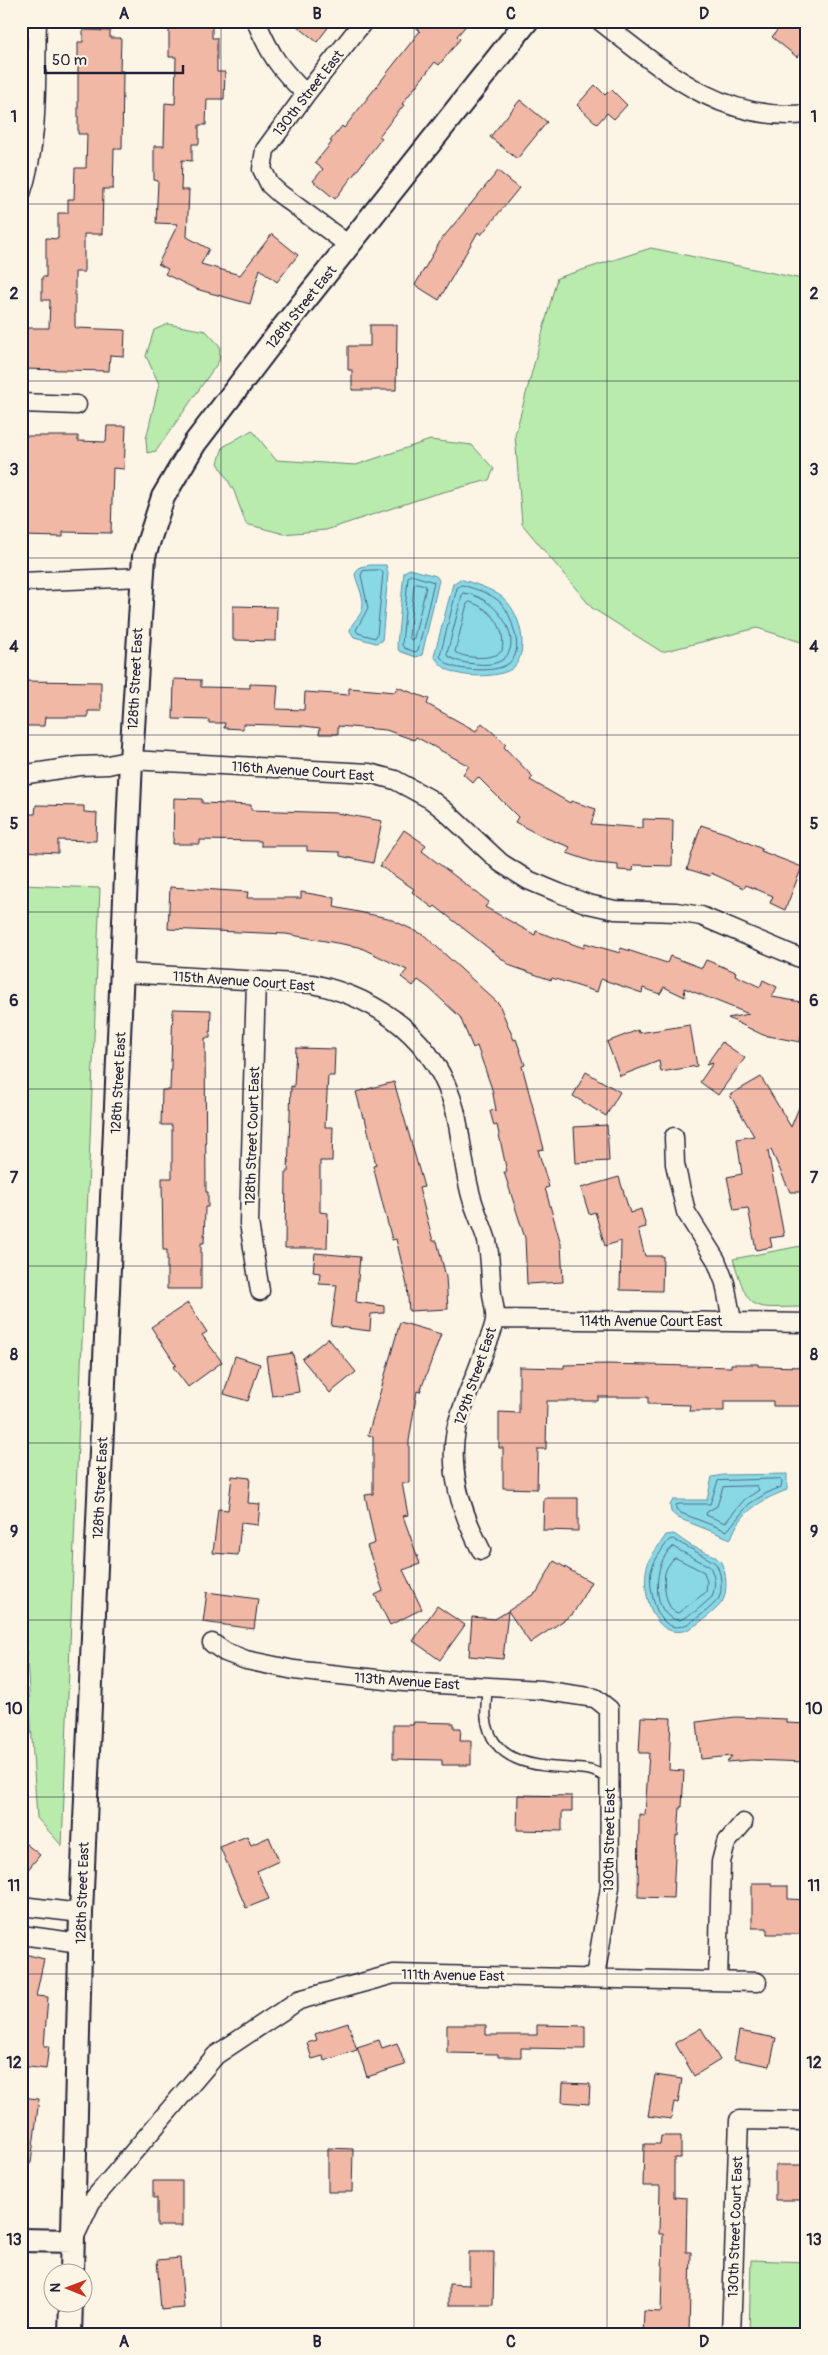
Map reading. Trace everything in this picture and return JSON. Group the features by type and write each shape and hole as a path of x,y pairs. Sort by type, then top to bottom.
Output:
{"street":[{"path":"21,194 28,174 34,139 29,51 37,21"},
{"path":"256,21 270,52 282,71 306,94"},
{"name":"130th Street East","path":"350,246 280,194 270,185 262,169 265,150 306,94 364,21"},
{"name":"128th Street East","path":"72,2262 81,1913 131,760 142,578 149,536 163,497 195,443 528,21"},
{"path":"600,21 649,60 716,101 736,109 764,114 789,116 807,114"},
{"path":"21,403 77,405"},
{"path":"21,582 142,578"},
{"name":"116th Avenue Court East","path":"21,775 80,766 108,765 131,760 369,773 394,780 413,789 444,810 501,864 528,880 559,894 588,904 615,910 676,912 700,916 807,961"},
{"name":"115th Avenue Court East","path":"123,973 313,984 356,997 380,1009 412,1035"},
{"name":"128th Street Court East","path":"256,981 250,1223 260,1291"},
{"name":"129th Street East","path":"412,1035 443,1077 455,1110 465,1173 487,1243 491,1266 495,1320 461,1414 454,1449 454,1468 459,1498 481,1550"},
{"path":"674,1137 675,1164 686,1212 716,1260 725,1283 732,1321"},
{"name":"114th Avenue Court East","path":"495,1320 807,1323"},
{"name":"113th Avenue East","path":"212,1644 225,1652 246,1660 294,1670 404,1682 559,1692 595,1698 604,1704"},
{"name":"130th Street East","path":"594,1978 610,1887 609,1709 604,1704"},
{"path":"718,1981 721,1862 726,1843 742,1823"},
{"path":"21,1906 81,1913"},
{"path":"21,1935 80,1943"},
{"name":"111th Avenue East","path":"73,2240 91,2202 216,2055 299,2000 394,1974 757,1982"},
{"name":"130th Street Court East","path":"731,2334 740,2120 807,2122"},
{"path":"21,2240 73,2240"},
{"path":"70,2334 71,2312"}],"lane":[{"path":"487,1686 486,1717 489,1731 506,1753 521,1762 535,1766 594,1770 609,1781"}],"green space":[{"path":"651,248 807,280 807,644 757,628 662,652 592,608 522,524 515,435 557,278"},
{"path":"168,324 206,331 220,346 219,361 156,451 147,453 146,439 159,384 146,356 154,330"},
{"path":"252,430 276,460 356,465 430,440 472,445 494,469 489,480 432,495 326,530 284,534 246,524 234,491 218,463 223,447"},
{"path":"21,885 100,888 62,1846 37,1818 21,1565"},
{"path":"806,1245 807,1307 763,1307 749,1299 744,1291 733,1259"},
{"path":"751,2260 807,2262 805,2334 749,2334"}],"water":[{"path":"386,565 388,573 382,641 376,643 354,637 350,631 363,606 355,574 360,567"},
{"path":"410,569 436,576 439,580 422,655 416,657 399,651 397,645 404,572"},
{"path":"460,579 482,586 497,594 514,611 521,631 522,641 519,660 509,671 483,676 465,675 446,668 434,656 453,584"},
{"path":"787,1474 787,1490 761,1502 746,1514 740,1521 731,1539 678,1518 671,1512 670,1505 673,1500 707,1500 712,1477 723,1475"},
{"path":"674,1534 690,1545 717,1558 724,1570 726,1582 724,1598 719,1606 698,1623 683,1631 673,1631 657,1621 648,1602 645,1581 647,1567 654,1553 666,1535"}],"building":[{"path":"169,21 212,21 212,38 217,38 217,72 225,72 224,99 207,99 206,125 199,125 199,144 192,144 192,161 182,160 181,190 189,190 187,237 209,249 201,264 240,275 272,234 298,255 277,282 260,269 250,304 196,289 165,274 168,269 158,264 178,224 156,223 158,181 154,180 154,146 164,146 165,103 175,104 176,57 169,57"},
{"path":"291,21 333,21 317,42"},
{"path":"409,21 470,21 457,36 460,39 439,65 435,62 402,104 404,105 379,136 382,138 335,199 313,181 323,169 315,163 332,142 330,141 342,126 344,128 420,31"},
{"path":"784,21 807,21 807,44 797,57 772,37"},
{"path":"83,30 110,31 110,38 121,38 120,71 123,71 122,149 114,149 113,189 103,189 102,234 84,234 84,272 75,272 75,326 76,328 125,330 124,356 110,355 109,371 21,369 21,328 49,328 50,300 42,300 42,277 46,277 46,238 58,239 58,213 68,213 68,199 74,199 75,168 86,168 87,134 78,134 78,42 83,42"},
{"path":"595,85 605,95 611,89 627,105 614,119 607,113 597,124 577,105"},
{"path":"520,100 547,122 517,159 490,137"},
{"path":"498,171 519,188 481,235 478,232 439,300 415,285 441,240"},
{"path":"370,325 397,325 396,390 352,390 352,370 348,370 348,346 370,346"},
{"path":"107,426 126,426 124,469 113,468 111,533 63,532 63,537 21,536 21,436 78,436 78,441 106,442"},
{"path":"233,606 277,607 276,641 233,640"},
{"path":"174,679 201,680 201,687 250,688 250,684 278,685 276,709 304,710 305,692 349,695 349,688 395,692 397,687 429,699 427,704 476,731 482,723 506,744 504,747 533,777 530,780 570,803 571,801 596,809 591,824 643,828 643,819 673,820 672,866 634,865 633,871 618,870 618,865 596,863 567,853 570,847 541,836 515,822 518,817 478,777 473,783 463,774 469,766 416,737 414,740 386,730 338,726 338,734 319,734 320,728 304,726 243,724 243,729 224,728 225,723 209,723 209,720 173,719"},
{"path":"23,681 101,682 101,711 88,711 88,717 45,717 44,726 22,726"},
{"path":"174,798 202,799 202,803 251,805 251,810 337,813 382,821 373,863 340,856 340,852 307,851 307,846 261,846 261,841 200,840 200,844 173,844"},
{"path":"36,805 84,806 84,812 97,813 96,841 58,840 58,853 21,851 22,814 35,814"},
{"path":"701,825 731,835 762,849 761,851 802,867 785,910 770,903 773,896 746,885 744,888 711,873 710,876 687,869"},
{"path":"404,830 426,845 422,851 489,902 485,907 535,935 536,931 584,948 585,943 620,953 621,948 667,963 670,956 702,968 706,960 736,972 735,975 760,987 763,980 777,987 772,997 807,1003 800,1042 763,1035 728,1018 749,1014 684,988 685,997 664,987 660,994 643,988 642,993 601,979 597,992 552,978 551,980 511,966 435,906 433,908 412,892 414,889 380,866"},
{"path":"170,887 248,892 247,898 301,898 301,892 335,898 334,907 388,918 424,935 499,1004 514,1040 516,1039 525,1065 522,1066 544,1149 538,1150 549,1187 545,1188 561,1244 563,1282 527,1284 525,1238 504,1172 507,1172 497,1125 494,1126 490,1111 496,1110 492,1089 477,1046 473,1048 460,1017 418,980 413,986 401,977 407,970 359,947 286,934 168,929"},
{"path":"173,1009 211,1010 210,1038 205,1038 206,1192 208,1192 208,1207 205,1207 204,1243 201,1243 201,1289 167,1289 167,1250 163,1250 162,1178 172,1178 172,1125 161,1125 162,1090 170,1090"},
{"path":"690,1025 697,1066 661,1072 659,1061 620,1076 607,1042 638,1030 639,1033"},
{"path":"722,1042 745,1058 718,1095 700,1082 713,1063 706,1065"},
{"path":"296,1048 335,1049 334,1076 328,1076 325,1127 333,1127 332,1161 320,1161 320,1212 328,1213 327,1248 285,1248 286,1172 288,1172 291,1086 294,1087"},
{"path":"586,1072 620,1092 606,1116 573,1096"},
{"path":"761,1077 791,1127 807,1088 807,1192 790,1192 771,1150 768,1151 784,1236 770,1238 772,1247 756,1250 748,1208 734,1210 727,1177 742,1174 737,1139 754,1136 730,1095"},
{"path":"394,1082 424,1187 419,1188 433,1241 437,1241 446,1277 448,1309 409,1311 407,1285 396,1239 392,1240 373,1166 376,1165 365,1118 363,1118 356,1092"},
{"path":"607,1125 609,1161 576,1163 574,1127"},
{"path":"619,1177 630,1213 641,1209 646,1227 638,1229 645,1256 663,1256 662,1291 620,1290 621,1241 605,1246 595,1212 589,1214 581,1188"},
{"path":"315,1253 360,1257 356,1302 384,1306 384,1313 371,1314 370,1331 331,1326 337,1285 319,1284 320,1273 313,1272"},
{"path":"188,1303 207,1332 202,1335 222,1362 188,1387 173,1367 176,1365 151,1327"},
{"path":"400,1322 441,1334 420,1392 417,1391 409,1441 409,1483 402,1483 408,1515 403,1516 420,1564 403,1570 422,1609 390,1625 375,1595 383,1591 367,1546 375,1543 365,1495 373,1494 373,1436 368,1435"},
{"path":"328,1338 356,1372 330,1393 302,1359"},
{"path":"293,1353 299,1392 272,1396 266,1357"},
{"path":"235,1356 260,1364 248,1401 224,1394"},
{"path":"607,1364 731,1367 731,1364 758,1364 758,1366 807,1367 807,1406 773,1406 773,1401 724,1401 724,1411 689,1411 690,1405 648,1404 648,1397 598,1397 598,1401 547,1401 546,1449 538,1449 537,1489 503,1488 503,1448 499,1448 499,1412 519,1413 519,1367 564,1368 564,1365"},
{"path":"232,1476 250,1478 248,1503 260,1504 258,1525 241,1523 238,1555 213,1553 218,1509 228,1510"},
{"path":"544,1498 578,1498 578,1531 543,1530"},
{"path":"554,1561 591,1582 573,1614 530,1643 508,1611 537,1592"},
{"path":"207,1592 258,1599 254,1629 203,1622"},
{"path":"437,1606 465,1625 440,1660 413,1641"},
{"path":"508,1611 503,1659 469,1656 472,1617 495,1619"},
{"path":"641,1717 671,1718 669,1770 684,1771 682,1807 680,1807 678,1836 676,1835 673,1898 638,1897 639,1814 645,1815 649,1753 639,1753"},
{"path":"735,1717 786,1719 786,1723 807,1724 807,1762 751,1760 727,1762 732,1756 701,1759 697,1722"},
{"path":"414,1722 454,1723 454,1728 461,1728 460,1741 471,1741 471,1765 442,1765 442,1760 393,1759 393,1725 413,1725"},
{"path":"518,1795 572,1796 572,1811 562,1811 562,1831 517,1830"},
{"path":"247,1836 251,1845 269,1837 279,1861 257,1871 269,1899 246,1908 220,1847"},
{"path":"21,1840 40,1855 21,1878"},
{"path":"752,1883 771,1883 771,1886 788,1886 788,1899 807,1900 807,1934 767,1934 767,1928 752,1928"},
{"path":"21,1953 44,1959 36,1996 48,1997 44,2046 49,2046 46,2069 21,2066"},
{"path":"348,2023 357,2050 324,2061 323,2056 312,2059 307,2043 317,2040 315,2034"},
{"path":"447,2025 486,2025 486,2035 537,2035 537,2025 585,2026 585,2049 521,2048 521,2057 498,2057 498,2054 447,2053"},
{"path":"701,2028 720,2060 694,2076 675,2043"},
{"path":"739,2031 776,2038 770,2066 734,2059"},
{"path":"379,2040 382,2048 397,2043 405,2065 367,2077 357,2047"},
{"path":"655,2075 682,2079 678,2103 674,2102 671,2119 648,2116"},
{"path":"563,2083 590,2084 589,2104 562,2102"},
{"path":"21,2097 39,2099 31,2163 21,2163"},
{"path":"661,2136 681,2136 681,2158 674,2158 674,2197 687,2198 686,2252 691,2252 689,2334 643,2334 644,2311 661,2312 663,2234 659,2234 660,2186 643,2186 644,2144 660,2144"},
{"path":"328,2148 353,2149 352,2192 328,2192"},
{"path":"775,2165 806,2165 806,2200 775,2200"},
{"path":"153,2181 182,2181 182,2226 157,2226 157,2198 153,2198"},
{"path":"469,2252 494,2252 493,2305 449,2305 449,2284 469,2285"},
{"path":"180,2258 184,2308 161,2310 157,2260"}]}
